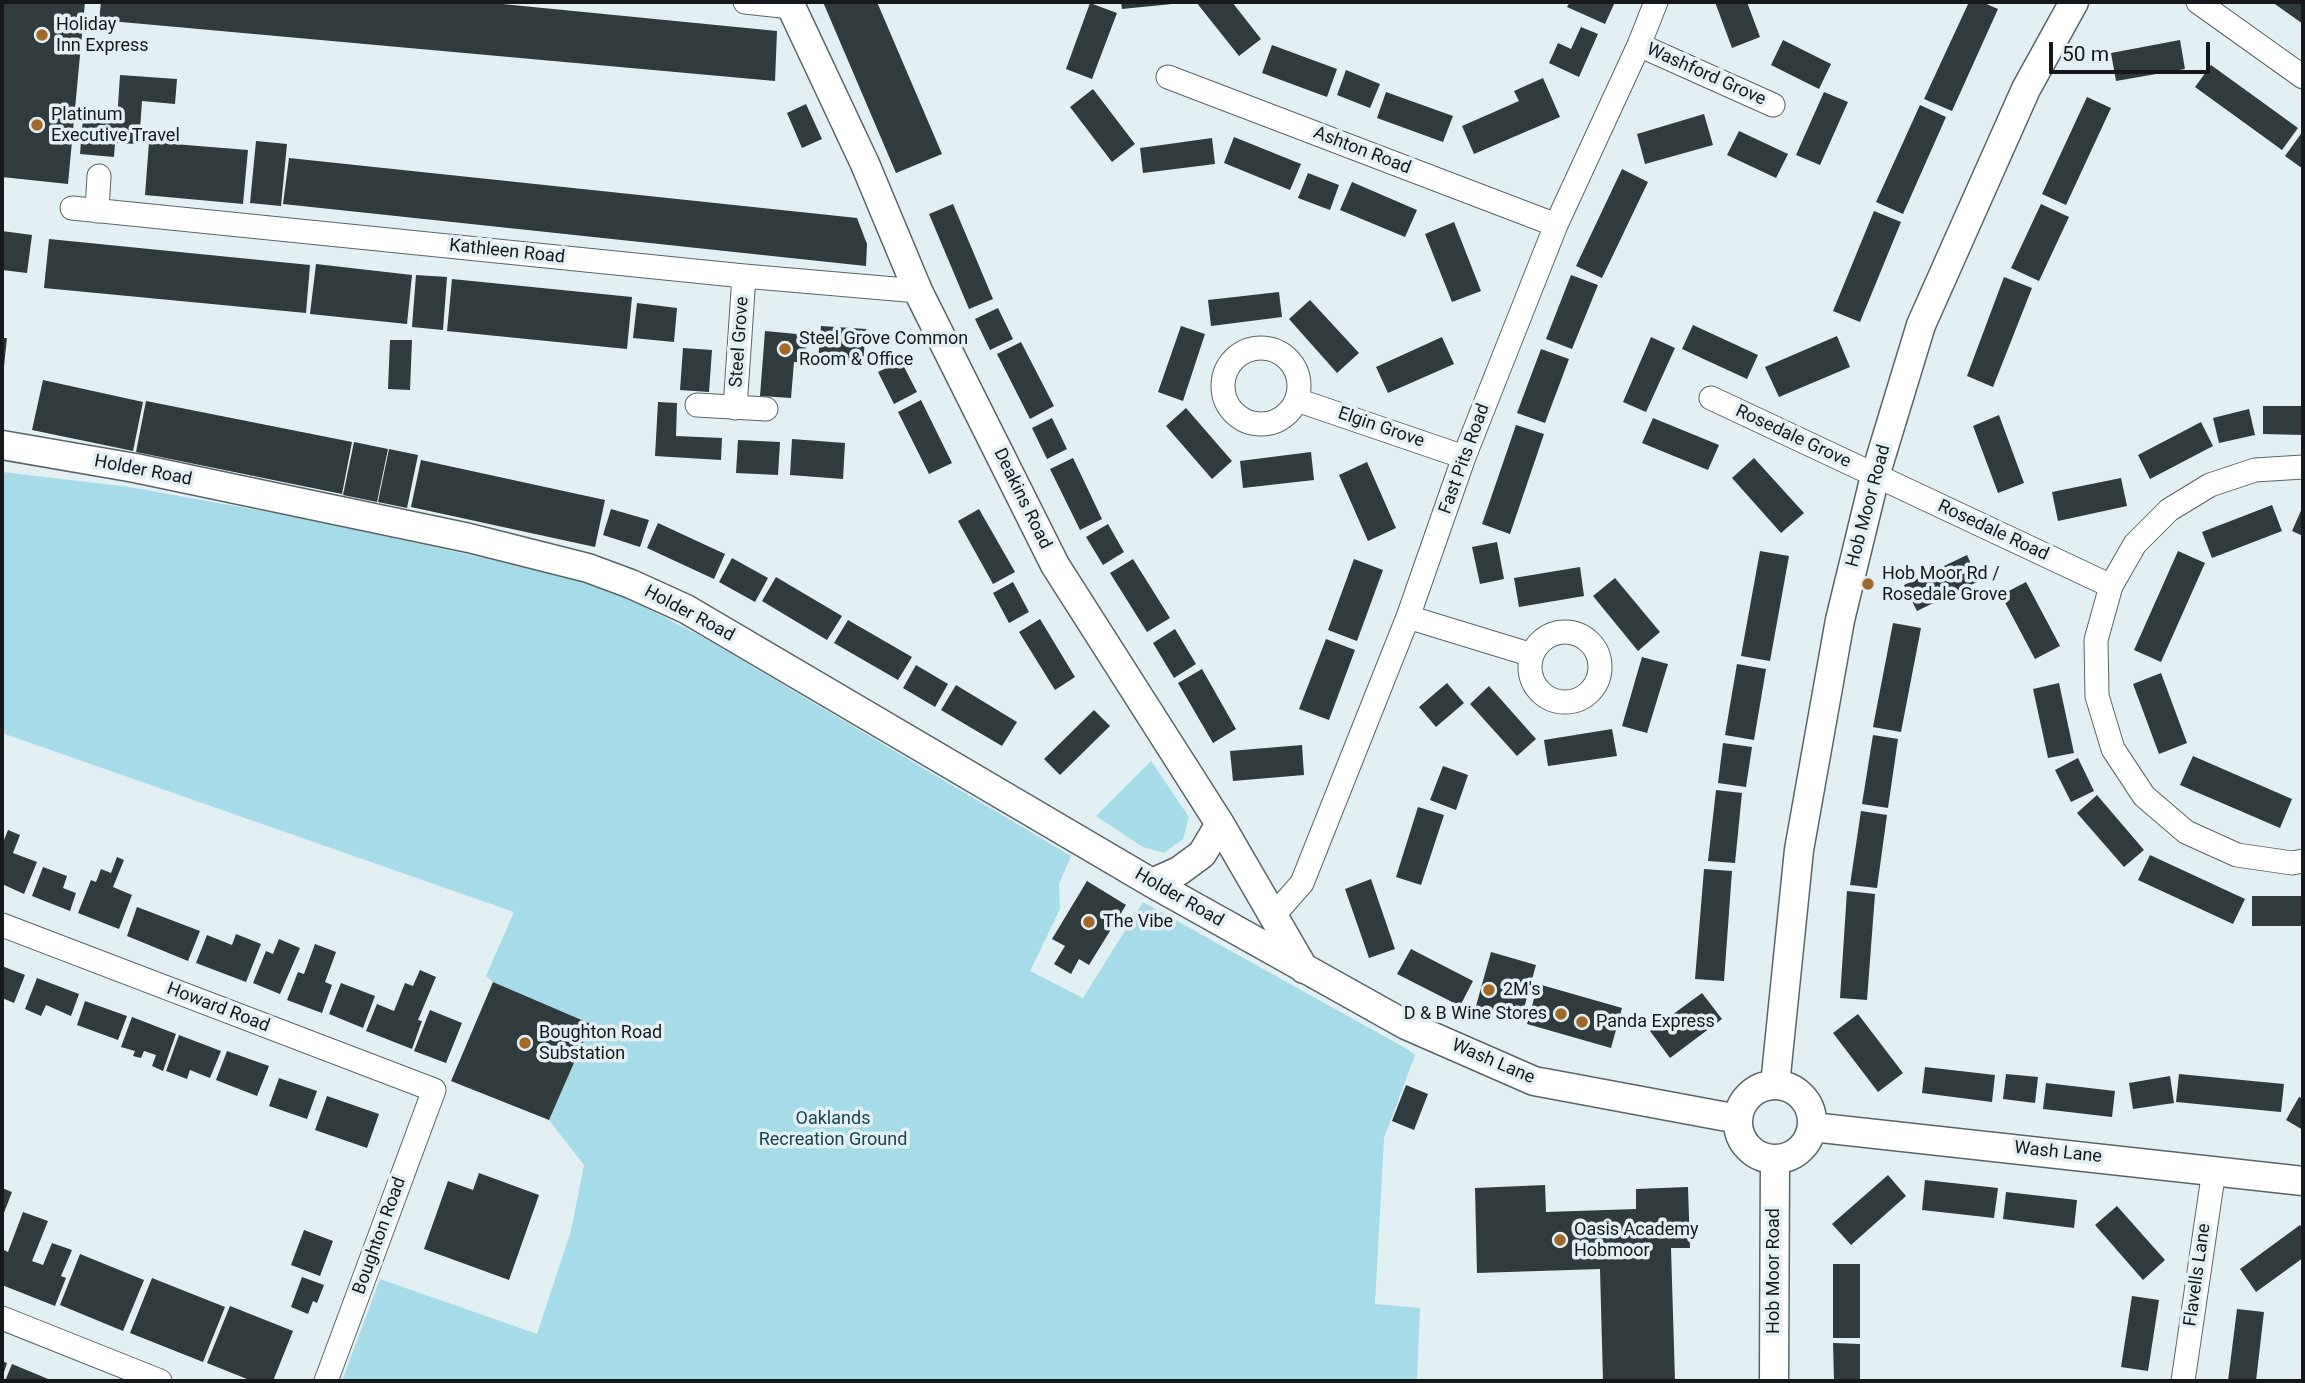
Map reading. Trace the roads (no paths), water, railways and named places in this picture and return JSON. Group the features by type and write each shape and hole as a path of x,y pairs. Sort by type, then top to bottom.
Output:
{"street":[{"path":"745,2 790,4"},
{"name":"Fast Pits Road","path":"1274,915 1302,883 1408,617 1464,457 1556,225 1656,2"},
{"name":"Hob Moor Road","path":"1775,1085 1799,850 1840,620 1875,476 1921,325 2026,89 2074,2"},
{"path":"2198,2 2303,77"},
{"name":"Deakins Road","path":"790,4 865,163 918,291 1055,565 1220,824 1304,969"},
{"name":"Washford Grove","path":"1639,45 1773,105"},
{"name":"Ashton Road","path":"1168,77 1556,225"},
{"path":"97,211 99,176"},
{"name":"Kathleen Road","path":"72,208 918,291"},
{"name":"Steel Grove","path":"735,408 744,276"},
{"name":"Rosedale Grove","path":"1712,398 1875,476"},
{"name":"Elgin Grove","path":"1297,400 1464,457"},
{"name":"Steel Grove","path":"697,405 766,409"},
{"name":"Holder Road","path":"2,445 135,468 469,538 588,568 686,609 1152,883 1304,969"},
{"path":"2303,467 2255,470 2210,485 2169,510 2135,544 2110,586 2096,640 2097,696 2113,749 2144,796 2186,832 2237,855 2292,863 2303,861"},
{"name":"Rosedale Road","path":"1875,476 2110,586"},
{"path":"1408,617 1532,655"},
{"path":"1152,883 1179,871 1202,854 1220,824"},
{"name":"Howard Road","path":"2,926 434,1090"},
{"name":"Wash Lane","path":"1304,969 1406,1025 1534,1081 1738,1119"},
{"path":"1775,1085 1792,1089 1802,1097 1810,1111 1812,1127 1810,1136 1797,1153 1775,1160 1758,1156 1748,1149 1738,1129 1738,1119 1740,1109 1752,1093 1775,1085"},
{"name":"Boughton Road","path":"326,1381 434,1090"},
{"name":"Wash Lane","path":"1812,1127 2303,1181"},
{"name":"Hob Moor Road","path":"1774,1381 1775,1160"},
{"name":"Flavells Lane","path":"2183,1381 2214,1170"},
{"path":"2,1318 160,1381"}],"place":[{"name":"Holiday Inn Express","path":"42,35"},
{"name":"Platinum Executive Travel","path":"37,125"},
{"name":"Steel Grove Common Room & Office","path":"785,349"},
{"name":"Hob Moor Rd / Rosedale Grove","path":"1868,584"},
{"name":"The Vibe","path":"1089,922"},
{"name":"2M's","path":"1489,990"},
{"name":"D & B Wine Stores","path":"1561,1014"},
{"name":"Panda Express","path":"1582,1022"},
{"name":"Boughton Road Substation","path":"525,1043"},
{"name":"Oasis Academy Hobmoor","path":"1560,1240"}],"park label":[{"name":"Oaklands Recreation Ground","path":"833,1129"}]}
